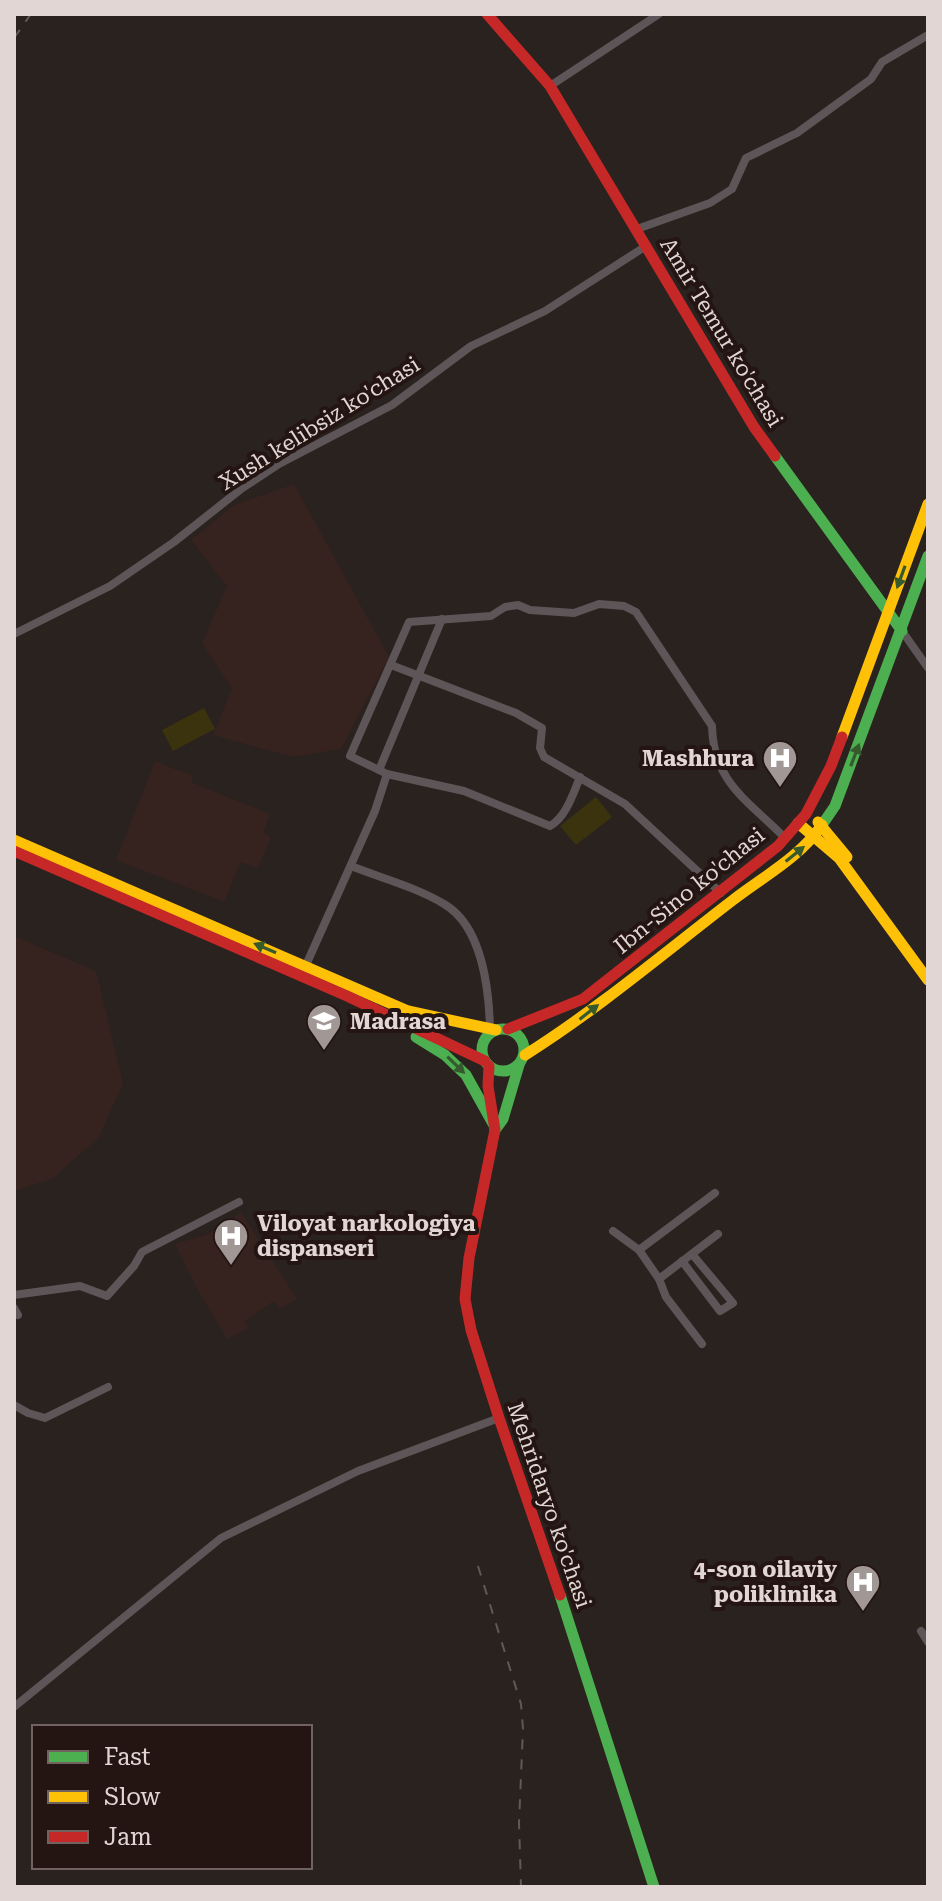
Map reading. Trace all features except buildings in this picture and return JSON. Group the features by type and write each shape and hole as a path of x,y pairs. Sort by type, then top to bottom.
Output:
{"main road":[{"name":"Amir Temur ko'chasi","path":"487,14 550,86 754,427 902,631"},
{"name":"Ibn-Sino ko'chasi","path":"498,1029 583,999 721,893 785,838 802,818 831,766 928,504"},
{"name":"Ibn-Sino ko'chasi","path":"522,1060 801,851 819,830 835,806 928,556"},
{"path":"802,818 819,830 928,967"},
{"path":"819,830 928,980"},
{"path":"14,840 408,1011 498,1029 522,1038 522,1060 503,1119 495,1129"},
{"path":"14,851 347,996 504,1072 522,1060"},
{"path":"398,1021 410,1033 445,1055 466,1075 495,1129"},
{"path":"495,1129 487,1064 482,1052 488,1035 498,1029"},
{"name":"Мehridaryo ko'chasi","path":"495,1129 474,1226 465,1299 471,1330 654,1887"}],"street":[{"path":"550,86 659,14"},
{"path":"637,229 710,203 732,189 746,158 797,133 871,79 882,62 928,35"},
{"name":"Xush kelibsiz ko'chasi","path":"14,634 110,586 279,464 392,405 471,346 545,311 646,246"},
{"path":"580,777 569,803 554,825 550,826 464,791 383,772 350,756 409,622 491,616 505,607 518,605 530,610 574,613 599,604 624,606 636,612 712,726 712,745 721,772 736,792 785,838"},
{"path":"306,965 375,811 383,772 442,619"},
{"name":"Amir Temur ko'chasi","path":"902,631 928,668"},
{"path":"391,665 516,713 542,728 540,748 544,757 625,804 721,893"},
{"path":"351,866 443,903 463,921 486,973 498,1029"},
{"path":"639,1250 715,1193"},
{"path":"14,1295 80,1286 107,1296 134,1266 142,1252 239,1202"},
{"path":"613,1231 639,1250 659,1279 666,1297 702,1344"},
{"path":"659,1279 718,1234"},
{"path":"682,1261 720,1311 733,1303 692,1254"},
{"path":"14,1405 45,1418 108,1387"},
{"path":"14,1707 221,1538 358,1471 499,1418"},
{"path":"921,1631 928,1642"}],"shaded area":[{"path":"294,484 389,657 341,749 292,757 213,735 232,688 202,643 227,586 191,540 234,505"},
{"path":"204,708 215,729 173,751 162,730"},
{"path":"155,761 193,776 191,782 270,814 263,833 271,837 258,868 241,862 224,902 116,860"},
{"path":"596,797 612,817 576,845 560,826"},
{"path":"14,936 96,971 123,1083 99,1137 52,1179 14,1191"},
{"name":"Viloyat narkologiya dispanseri","path":"241,1212 297,1299 280,1309 274,1301 245,1321 249,1328 227,1339 175,1244 208,1234"}],"railway":[{"path":"14,38 31,14"},
{"path":"478,1566 521,1704 521,1887"}],"traffic: fast":[{"path":"775,456 902,631"},
{"path":"822,825 835,806 928,556"},
{"path":"503,1029 518,1035 524,1050 518,1065 503,1071 488,1065 482,1050 488,1035 503,1029"},
{"path":"416,1037 445,1055 466,1075 495,1127"},
{"path":"495,1130 503,1119 519,1065"},
{"path":"560,1595 654,1887"}],"traffic: slow":[{"path":"842,737 928,504"},
{"path":"818,822 847,857"},
{"path":"798,823 839,858 928,980"},
{"path":"525,1055 605,1000 780,866 803,847 822,825"},
{"path":"14,840 408,1011 496,1030"}],"traffic: jam":[{"path":"487,14 550,86 754,427 775,456"},
{"path":"508,1029 583,999 778,846 806,814 842,737"},
{"path":"14,851 347,996 485,1061"},
{"path":"489,1066 488,1086 495,1130 469,1258 465,1299 471,1330 499,1418 560,1595"}],"place":[{"name":"Mashhura","path":"780,789"},
{"name":"Madrasa","path":"324,1052"},
{"name":"Viloyat narkologiya dispanseri","path":"231,1267"},
{"name":"4-son oilaviy poliklinika","path":"863,1613"}]}
